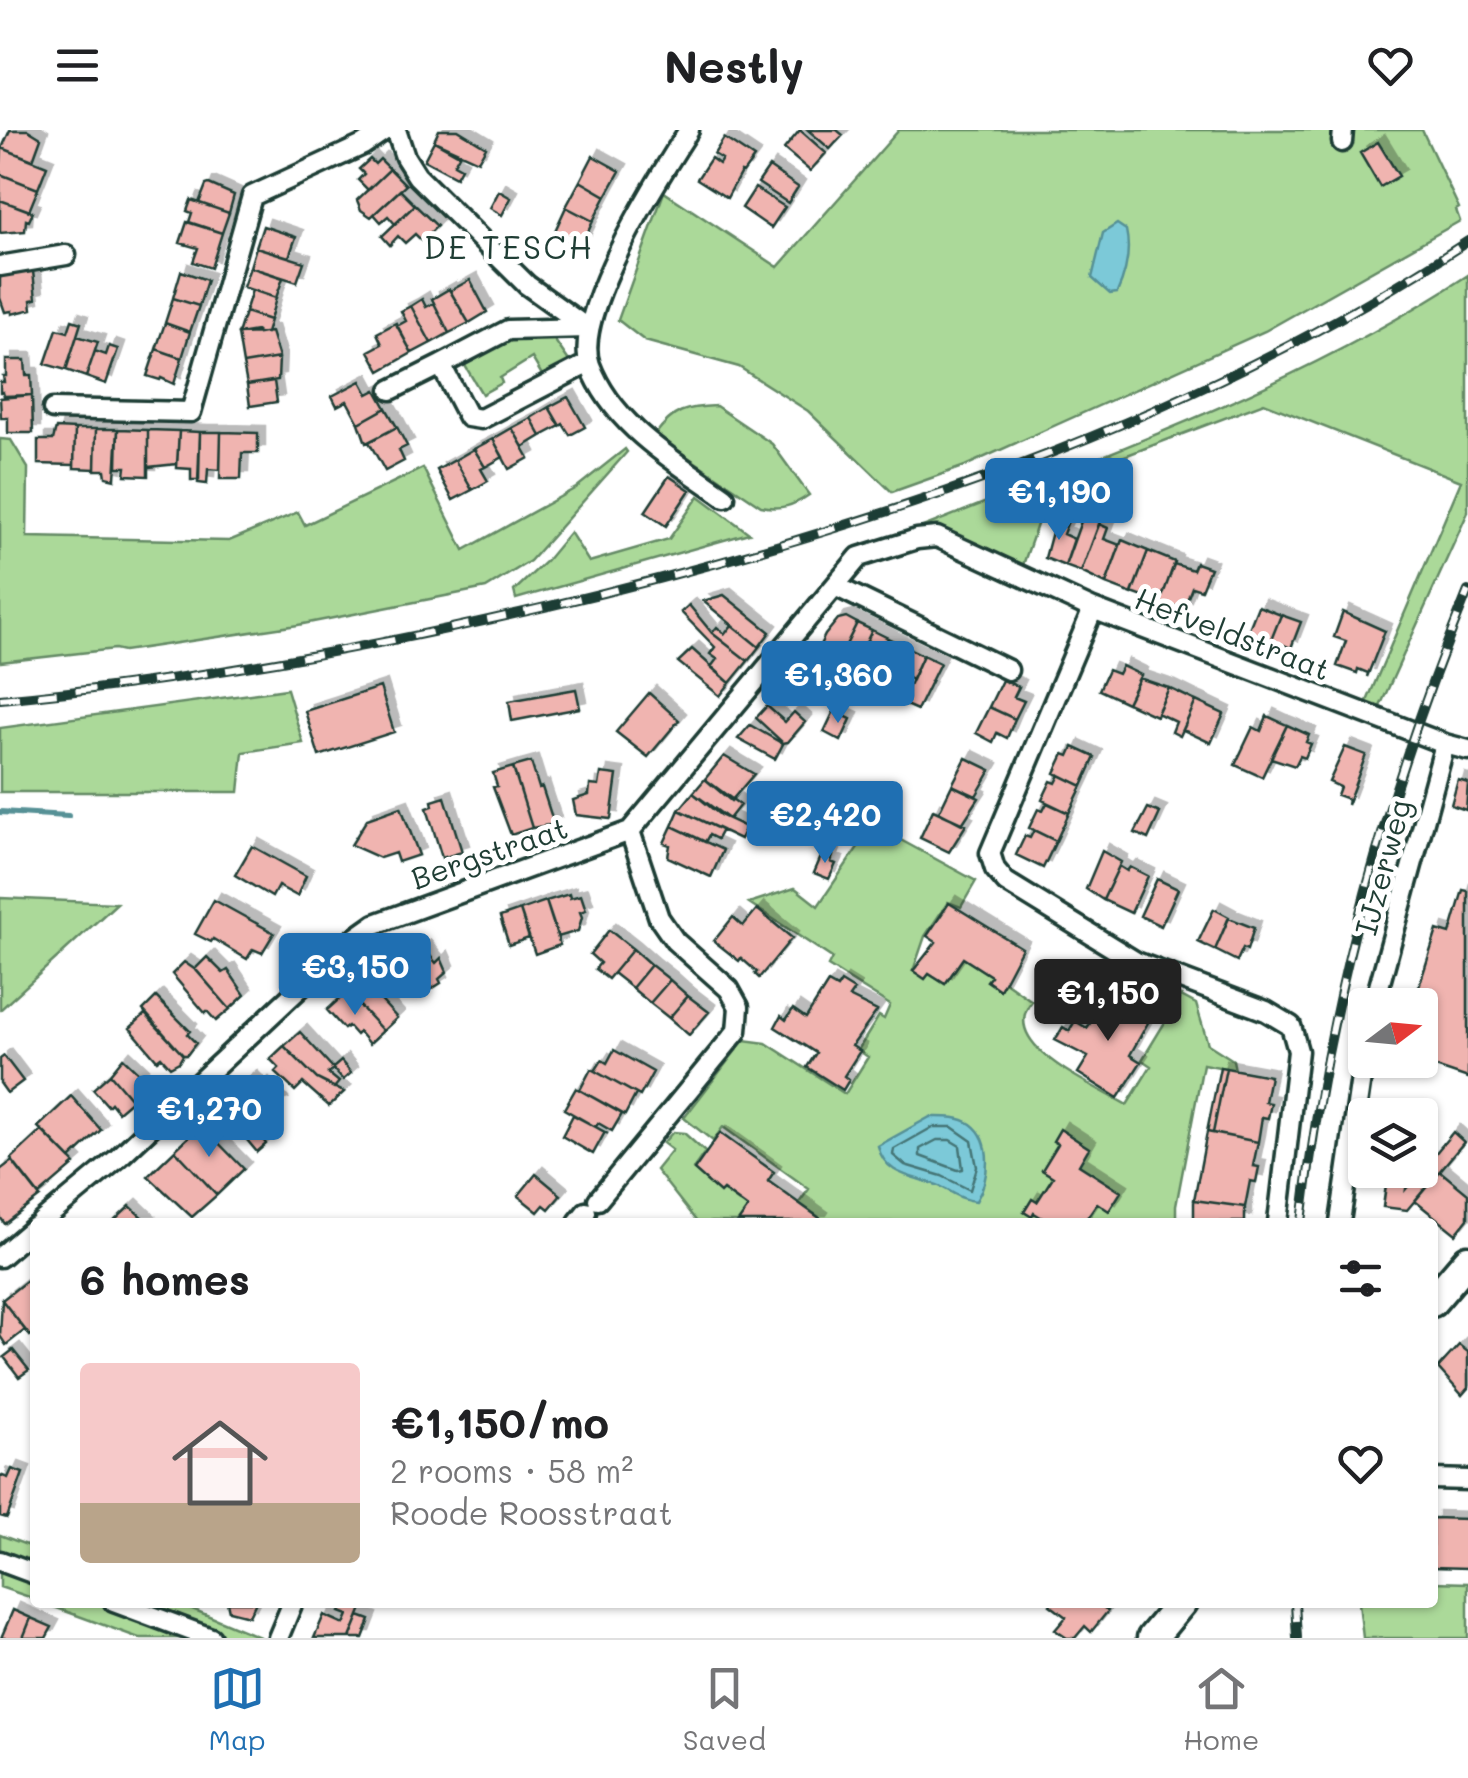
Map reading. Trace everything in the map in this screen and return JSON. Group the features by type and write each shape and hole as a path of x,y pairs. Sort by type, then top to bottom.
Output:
{"main road":[{"path":"1438,1295 1468,1260"},
{"path":"1152,1638 1177,1608"}],"street":[{"path":"53,409 191,412 252,196 363,145 385,130"},
{"path":"396,130 417,176 527,285 588,328"},
{"path":"689,130 628,233 588,328 589,363 610,401 638,433 725,498"},
{"path":"0,266 66,255"},
{"path":"391,390 508,330 588,328"},
{"path":"441,365 468,417 482,419 589,363"},
{"name":"Hefveldstraat","path":"835,586 860,557 917,538 937,537 1093,609 1468,750"},
{"path":"587,1212 737,1031 739,1007 729,989 674,941 659,918 630,831 835,586 1008,670"},
{"path":"1093,609 990,853 995,869 1006,882 1136,962 1266,1011 1290,1026 1298,1050 1278,1218"},
{"name":"IJzerweg","path":"1379,988 1445,744"},
{"name":"Bergstraat","path":"46,1218 117,1159 348,943 375,924 630,831"},
{"path":"1341,1218 1361,1078"},
{"name":"Bergstraat","path":"0,1256 30,1232"},
{"path":"1438,1478 1468,1480"},
{"path":"0,1561 30,1572"},
{"path":"130,1608 211,1638"},
{"path":"278,1638 290,1608"},
{"path":"148,1638 156,1618"}],"green space":[{"path":"899,130 1422,130 1459,208 1456,210 1460,221 1265,331 965,466 892,492 808,411 739,367 645,341 618,320 664,192 778,267"},
{"path":"1468,275 1468,512 1378,711 1365,706 1461,481 1264,403 1093,468 1047,496 1023,565 923,527 1271,384 1404,315"},
{"path":"551,335 571,364 545,380 532,358 482,394 464,364 513,338"},
{"path":"716,406 772,444 809,495 786,506 761,506 655,435 681,412"},
{"path":"0,439 11,440 28,468 27,537 229,541 298,512 305,525 423,468 464,550 576,488 625,449 627,452 530,561 486,588 298,625 124,651 0,662"},
{"path":"699,496 749,533 516,599 514,591 570,532 589,562 669,539"},
{"path":"287,689 303,743 243,752 239,792 0,792 0,728"},
{"path":"873,825 976,881 961,907 948,902 925,936 913,971 929,974 945,984 963,958 991,976 988,981 1000,989 1005,982 1032,1001 1024,1017 1027,1033 1038,1048 1074,1076 1127,1105 1151,1066 1142,1060 1181,996 1196,1004 1208,1044 1233,1060 1235,1070 1203,1064 1176,1218 820,1218 799,1203 809,1189 723,1127 713,1141 684,1118 744,1040 766,1043 845,1094 868,1057 858,1050 879,1016 884,1019 890,1005 828,966 832,958 749,903 795,888 818,906"},
{"path":"0,898 117,903 0,1010"},
{"path":"673,1132 684,1133 705,1152 693,1169 749,1209 742,1218 694,1218 656,1170 672,1150 663,1143"},
{"path":"0,1535 30,1546 30,1597 0,1587"},
{"path":"1438,1582 1468,1583 1468,1638 1363,1638 1360,1608 1438,1608"},
{"path":"57,1608 190,1608 262,1638 139,1638"}],"water":[{"path":"1117,224 1126,230 1128,254 1117,293 1110,294 1092,278 1103,233"},
{"path":"930,1117 966,1121 983,1140 986,1172 976,1201 901,1173 882,1156 878,1146"}],"building":[{"path":"10,130 28,130 41,138 33,160 2,148"},
{"path":"439,130 458,130 486,147 478,161 434,141"},
{"path":"800,130 826,153 810,171 784,149"},
{"path":"808,130 837,130 843,135 830,149"},
{"path":"724,138 754,158 727,198 697,179 711,158 719,164 722,159 714,154"},
{"path":"434,141 459,155 454,164 461,168 456,177 424,160"},
{"path":"1378,142 1399,176 1380,187 1360,153"},
{"path":"2,148 47,166 38,189 0,174"},
{"path":"593,156 620,171 606,196 580,181"},
{"path":"370,159 375,164 380,159 390,169 368,190 358,180 364,174 359,169"},
{"path":"769,167 798,187 788,203 758,183"},
{"path":"390,169 406,185 371,217 361,210 357,200"},
{"path":"0,174 38,189 29,211 0,200"},
{"path":"580,181 606,196 593,221 566,207"},
{"path":"209,184 234,195 229,213 199,203"},
{"path":"755,188 785,207 771,228 742,208"},
{"path":"400,190 415,205 395,224 388,216 381,222 374,214"},
{"path":"499,191 511,198 502,215 490,208"},
{"path":"0,200 33,212 26,220 25,231 0,233"},
{"path":"191,200 229,213 222,233 189,222"},
{"path":"415,205 437,226 422,241 415,234 405,243 398,236 390,245 382,236"},
{"path":"566,207 593,221 581,247 554,233"},
{"path":"187,222 222,233 211,268 193,262 198,248 180,243"},
{"path":"263,226 296,237 289,257 256,247"},
{"path":"256,247 304,262 297,282 250,267"},
{"path":"250,267 283,278 276,298 243,287"},
{"path":"33,271 36,299 31,300 32,309 5,312 0,298 0,275"},
{"path":"181,271 207,280 199,306 173,298"},
{"path":"470,280 487,312 469,323 450,291"},
{"path":"449,289 469,323 449,333 432,299"},
{"path":"252,290 276,298 270,320 245,312"},
{"path":"173,298 199,306 190,332 165,323"},
{"path":"422,299 426,307 434,303 449,333 431,343 411,306"},
{"path":"411,306 431,343 412,353 397,326 406,321 401,311"},
{"path":"245,312 270,320 266,333 238,334"},
{"path":"72,320 81,323 66,370 45,364 57,329 68,332"},
{"path":"165,323 190,332 182,358 156,349"},
{"path":"396,323 412,353 380,371 369,351 382,344 377,333"},
{"path":"271,332 279,358 243,364 238,334"},
{"path":"77,336 98,342 86,377 66,370"},
{"path":"109,346 118,349 106,384 86,377 95,351 106,355"},
{"path":"156,349 182,358 174,384 147,376"},
{"path":"279,358 278,380 247,385 243,364"},
{"path":"6,360 25,360 32,395 4,396 0,392"},
{"path":"274,381 277,402 250,406 247,385"},
{"path":"361,381 368,394 376,390 386,408 359,423 347,401 337,406 332,396"},
{"path":"32,395 33,433 8,433 8,418 1,418 0,398"},
{"path":"568,397 585,427 570,435 549,407"},
{"path":"549,407 560,426 541,436 531,418"},
{"path":"386,408 397,427 366,443 359,423"},
{"path":"531,418 541,436 523,447 512,428"},
{"path":"397,427 407,446 399,450 404,461 385,471 369,442"},
{"path":"56,428 75,429 74,465 38,464 38,440 53,440"},
{"path":"512,428 529,458 509,469 493,439"},
{"path":"75,429 96,429 95,469 74,468"},
{"path":"96,429 118,429 115,479 106,477 105,470 95,470"},
{"path":"118,429 148,430 148,476 125,475 126,467 117,467"},
{"path":"148,430 179,431 177,464 148,467"},
{"path":"179,431 200,432 199,480 191,480 191,469 177,468"},
{"path":"200,432 221,432 220,470 208,469 207,484 198,483"},
{"path":"221,432 258,433 258,453 242,453 241,479 220,479"},
{"path":"493,439 503,457 485,467 474,449"},
{"path":"474,449 488,481 472,490 455,460"},
{"path":"455,460 472,490 453,500 437,470"},
{"path":"669,476 690,490 666,526 645,512"},
{"path":"1085,510 1102,517 1081,572 1065,566"},
{"path":"1056,517 1068,521 1063,534 1074,539 1065,566 1045,558"},
{"path":"1099,524 1108,528 1104,539 1120,545 1106,584 1081,572"},
{"path":"1122,540 1148,551 1132,594 1106,584"},
{"path":"1148,551 1175,562 1160,603 1132,593"},
{"path":"1196,563 1210,568 1201,590 1192,587 1184,608 1160,603 1174,564 1193,570"},
{"path":"724,595 770,632 759,647 703,601"},
{"path":"689,605 712,633 748,661 730,683 711,667 717,659 710,654 715,647 681,612"},
{"path":"1258,606 1281,615 1271,640 1248,631"},
{"path":"1343,612 1385,631 1367,677 1368,673 1358,669 1357,673 1337,666 1346,641 1334,637"},
{"path":"1281,615 1301,622 1291,648 1271,640"},
{"path":"846,617 857,623 832,673 811,663 825,635 838,619"},
{"path":"857,623 872,630 848,681 832,673"},
{"path":"732,625 759,647 748,661 712,633 717,627 725,634"},
{"path":"872,630 888,638 869,680 852,672"},
{"path":"888,638 904,646 884,687 880,685 877,692 866,686"},
{"path":"904,646 923,655 912,680 902,675 890,700 881,695"},
{"path":"692,649 730,683 720,696 678,662"},
{"path":"923,655 940,663 917,710 901,703"},
{"path":"1122,666 1141,675 1127,703 1099,690 1108,670 1118,674"},
{"path":"1139,678 1169,688 1156,716 1127,703"},
{"path":"1002,680 1019,687 1014,697 1024,701 1015,719 989,707"},
{"path":"380,687 394,732 319,756 305,711"},
{"path":"1169,688 1196,701 1180,736 1172,732 1176,722 1157,713"},
{"path":"576,689 580,708 512,721 509,701"},
{"path":"649,693 679,720 648,757 616,732"},
{"path":"1196,701 1224,714 1211,743 1183,730"},
{"path":"767,706 785,722 794,712 805,722 788,742 783,743 756,718"},
{"path":"989,707 1015,719 1007,738 997,733 993,742 976,733"},
{"path":"834,711 851,719 841,741 824,732"},
{"path":"1267,716 1287,725 1262,777 1235,765 1253,727 1261,731"},
{"path":"750,725 783,744 775,759 738,739"},
{"path":"1287,725 1309,735 1306,742 1311,744 1305,758 1300,756 1295,766 1271,758"},
{"path":"1073,747 1095,757 1082,786 1055,773 1064,754 1069,756"},
{"path":"1345,747 1366,755 1347,805 1348,799 1337,795 1340,787 1329,782"},
{"path":"724,756 754,774 731,801 705,779"},
{"path":"966,758 991,770 976,796 952,785"},
{"path":"531,762 554,824 532,828 513,767"},
{"path":"513,767 532,828 511,835 493,787 497,786 493,773"},
{"path":"601,773 617,775 611,819 576,815 573,800 589,795 590,785 599,786"},
{"path":"1060,775 1082,786 1069,813 1042,800 1051,781 1056,783"},
{"path":"705,779 740,805 729,819 693,793"},
{"path":"1458,780 1468,783 1466,810 1451,805"},
{"path":"952,785 979,798 962,824 939,812"},
{"path":"855,790 872,800 863,816 846,806"},
{"path":"693,793 720,815 746,827 740,839 679,810"},
{"path":"445,797 462,852 442,858 427,808 433,806 432,801"},
{"path":"1047,803 1069,813 1056,841 1029,828 1038,809 1043,811"},
{"path":"401,807 419,855 398,862 395,853 380,858 351,845 367,819"},
{"path":"1148,808 1160,813 1148,839 1135,833"},
{"path":"679,810 722,830 717,839 709,835 705,842 672,826"},
{"path":"933,810 966,825 949,852 920,838"},
{"path":"672,826 723,850 711,877 668,857 670,845 664,843"},
{"path":"1034,830 1056,841 1043,868 1016,855 1025,836 1030,838"},
{"path":"252,846 306,876 297,896 278,886 272,897 235,875"},
{"path":"1102,851 1121,862 1103,900 1086,889"},
{"path":"823,852 833,856 831,862 836,864 829,879 814,873"},
{"path":"1119,866 1148,876 1131,913 1103,900"},
{"path":"1157,879 1178,889 1161,926 1140,916"},
{"path":"1463,890 1468,891 1468,1078 1438,1068 1438,988 1418,988 1437,930 1450,934"},
{"path":"569,894 570,898 581,895 586,910 580,912 578,931 558,937 546,901"},
{"path":"214,900 274,933 262,953 253,949 247,959 213,939 211,942 195,934"},
{"path":"546,901 560,945 535,954 520,910"},
{"path":"949,903 1022,948 1000,990 987,981 991,976 963,958 945,984 929,974 925,979 913,971 936,942 927,936"},
{"path":"757,909 792,938 759,978 741,958 739,961 714,941 733,917 743,926"},
{"path":"1214,909 1229,917 1215,950 1198,942"},
{"path":"520,910 529,938 509,945 500,917"},
{"path":"1229,918 1254,928 1247,950 1243,948 1237,961 1215,950"},
{"path":"609,930 633,949 608,979 595,969 600,963 590,954"},
{"path":"423,947 436,963 441,958 447,972 439,979 441,983 419,997 396,972 407,955"},
{"path":"633,949 651,965 632,988 613,973"},
{"path":"207,957 223,973 228,970 245,995 230,1009 195,969"},
{"path":"184,962 230,1009 216,1021 172,974"},
{"path":"651,965 670,980 650,1003 632,988"},
{"path":"361,979 397,1018 383,1031 347,992"},
{"path":"670,980 688,996 669,1018 650,1003"},
{"path":"841,982 854,990 849,997 877,1011 852,1046 860,1051 844,1076 849,1080 843,1090 807,1067 816,1053 775,1027 781,1016 786,1020 793,1009 806,1018 828,983 837,988"},
{"path":"347,992 383,1031 369,1044 359,1032 356,1035 348,1026 344,1029 327,1010"},
{"path":"1109,994 1119,1000 1123,994 1135,1002 1131,1007 1150,1019 1130,1055 1141,1062 1118,1098 1078,1073 1088,1057 1055,1040 1063,1027 1069,1031 1075,1021 1087,1028"},
{"path":"688,996 709,1012 689,1035 669,1018"},
{"path":"156,997 190,1031 187,1034 196,1043 187,1055 143,1010"},
{"path":"145,1014 183,1055 179,1062 170,1067 161,1057 157,1060 130,1028"},
{"path":"300,1032 333,1068 341,1061 351,1073 343,1080 333,1069 328,1073 339,1082 334,1088 317,1079 284,1046"},
{"path":"284,1046 317,1079 344,1092 329,1106 303,1083 295,1091 275,1072 279,1068 270,1059"},
{"path":"614,1050 653,1072 640,1096 595,1071 602,1060 607,1063"},
{"path":"4,1056 23,1081 7,1093 0,1083 0,1059"},
{"path":"123,1058 141,1075 138,1078 146,1087 136,1099 132,1100 110,1074"},
{"path":"1220,1067 1226,1068 1213,1133 1207,1132"},
{"path":"1226,1068 1270,1076 1265,1102 1271,1103 1268,1118 1262,1117 1258,1142 1213,1133"},
{"path":"591,1069 636,1094 625,1115 580,1090"},
{"path":"110,1074 132,1100 118,1112 93,1089"},
{"path":"250,1078 259,1087 262,1084 281,1105 272,1108 266,1102 256,1111 236,1091"},
{"path":"576,1088 622,1114 612,1131 598,1123 596,1127 608,1134 564,1109"},
{"path":"236,1091 264,1121 256,1128 266,1144 257,1152 227,1116 230,1113 222,1104"},
{"path":"71,1096 101,1130 70,1159 38,1127"},
{"path":"573,1115 605,1132 593,1154 562,1136"},
{"path":"201,1125 244,1169 217,1195 175,1150"},
{"path":"1060,1129 1089,1148 1079,1165 1121,1192 1109,1211 1097,1203 1087,1218 1042,1218 1024,1212 1032,1199 1037,1202 1053,1177 1042,1170 1058,1144 1053,1141"},
{"path":"42,1130 75,1164 39,1195 11,1159"},
{"path":"1207,1132 1258,1142 1253,1166 1259,1167 1256,1182 1250,1181 1245,1207 1194,1200"},
{"path":"1453,1132 1464,1142 1438,1173 1438,1150"},
{"path":"720,1133 774,1172 768,1181 820,1218 741,1218 748,1208 723,1190 720,1193 694,1170"},
{"path":"175,1150 217,1195 192,1217 148,1176"},
{"path":"12,1161 40,1197 5,1224 0,1217 0,1170"},
{"path":"1440,1171 1468,1194 1468,1219 1456,1234 1415,1201 1426,1188 1438,1188"},
{"path":"536,1174 561,1195 549,1209 544,1205 538,1212 518,1196"},
{"path":"1386,1188 1425,1188 1407,1210 1383,1207"},
{"path":"1194,1200 1245,1207 1245,1218 1194,1218"},
{"path":"130,1206 143,1218 117,1218"},
{"path":"26,1281 30,1286 30,1336 2,1300"},
{"path":"2,1300 25,1330 6,1345 0,1336"},
{"path":"1459,1345 1468,1352 1468,1388 1462,1395 1438,1368"},
{"path":"13,1350 29,1370 19,1377 4,1357"},
{"path":"12,1469 23,1473 7,1518 0,1516 0,1475 8,1478"},
{"path":"1438,1518 1468,1519 1468,1568 1438,1567"},
{"path":"228,1608 253,1608 249,1616"},
{"path":"342,1608 362,1608 350,1638 314,1638 324,1615 344,1624 348,1615 340,1612"},
{"path":"1054,1608 1108,1611 1091,1632 1085,1626 1075,1638 1055,1630 1066,1617"},
{"path":"13,1610 31,1618 23,1638 1,1638"},
{"path":"359,1616 370,1620 363,1638 350,1638"},
{"path":"31,1618 52,1627 46,1638 23,1638"}],"waterway":[{"path":"0,812 68,816"}],"railway":[{"path":"0,699 206,673 410,637 665,577 905,506 1139,417 1252,364 1362,306 1468,241"},
{"path":"1303,1218 1327,1060 1363,901 1410,745 1468,591"},
{"path":"1295,1608 1297,1638"}],"district":[{"name":"DE TESCH","path":"509,246"}]}
